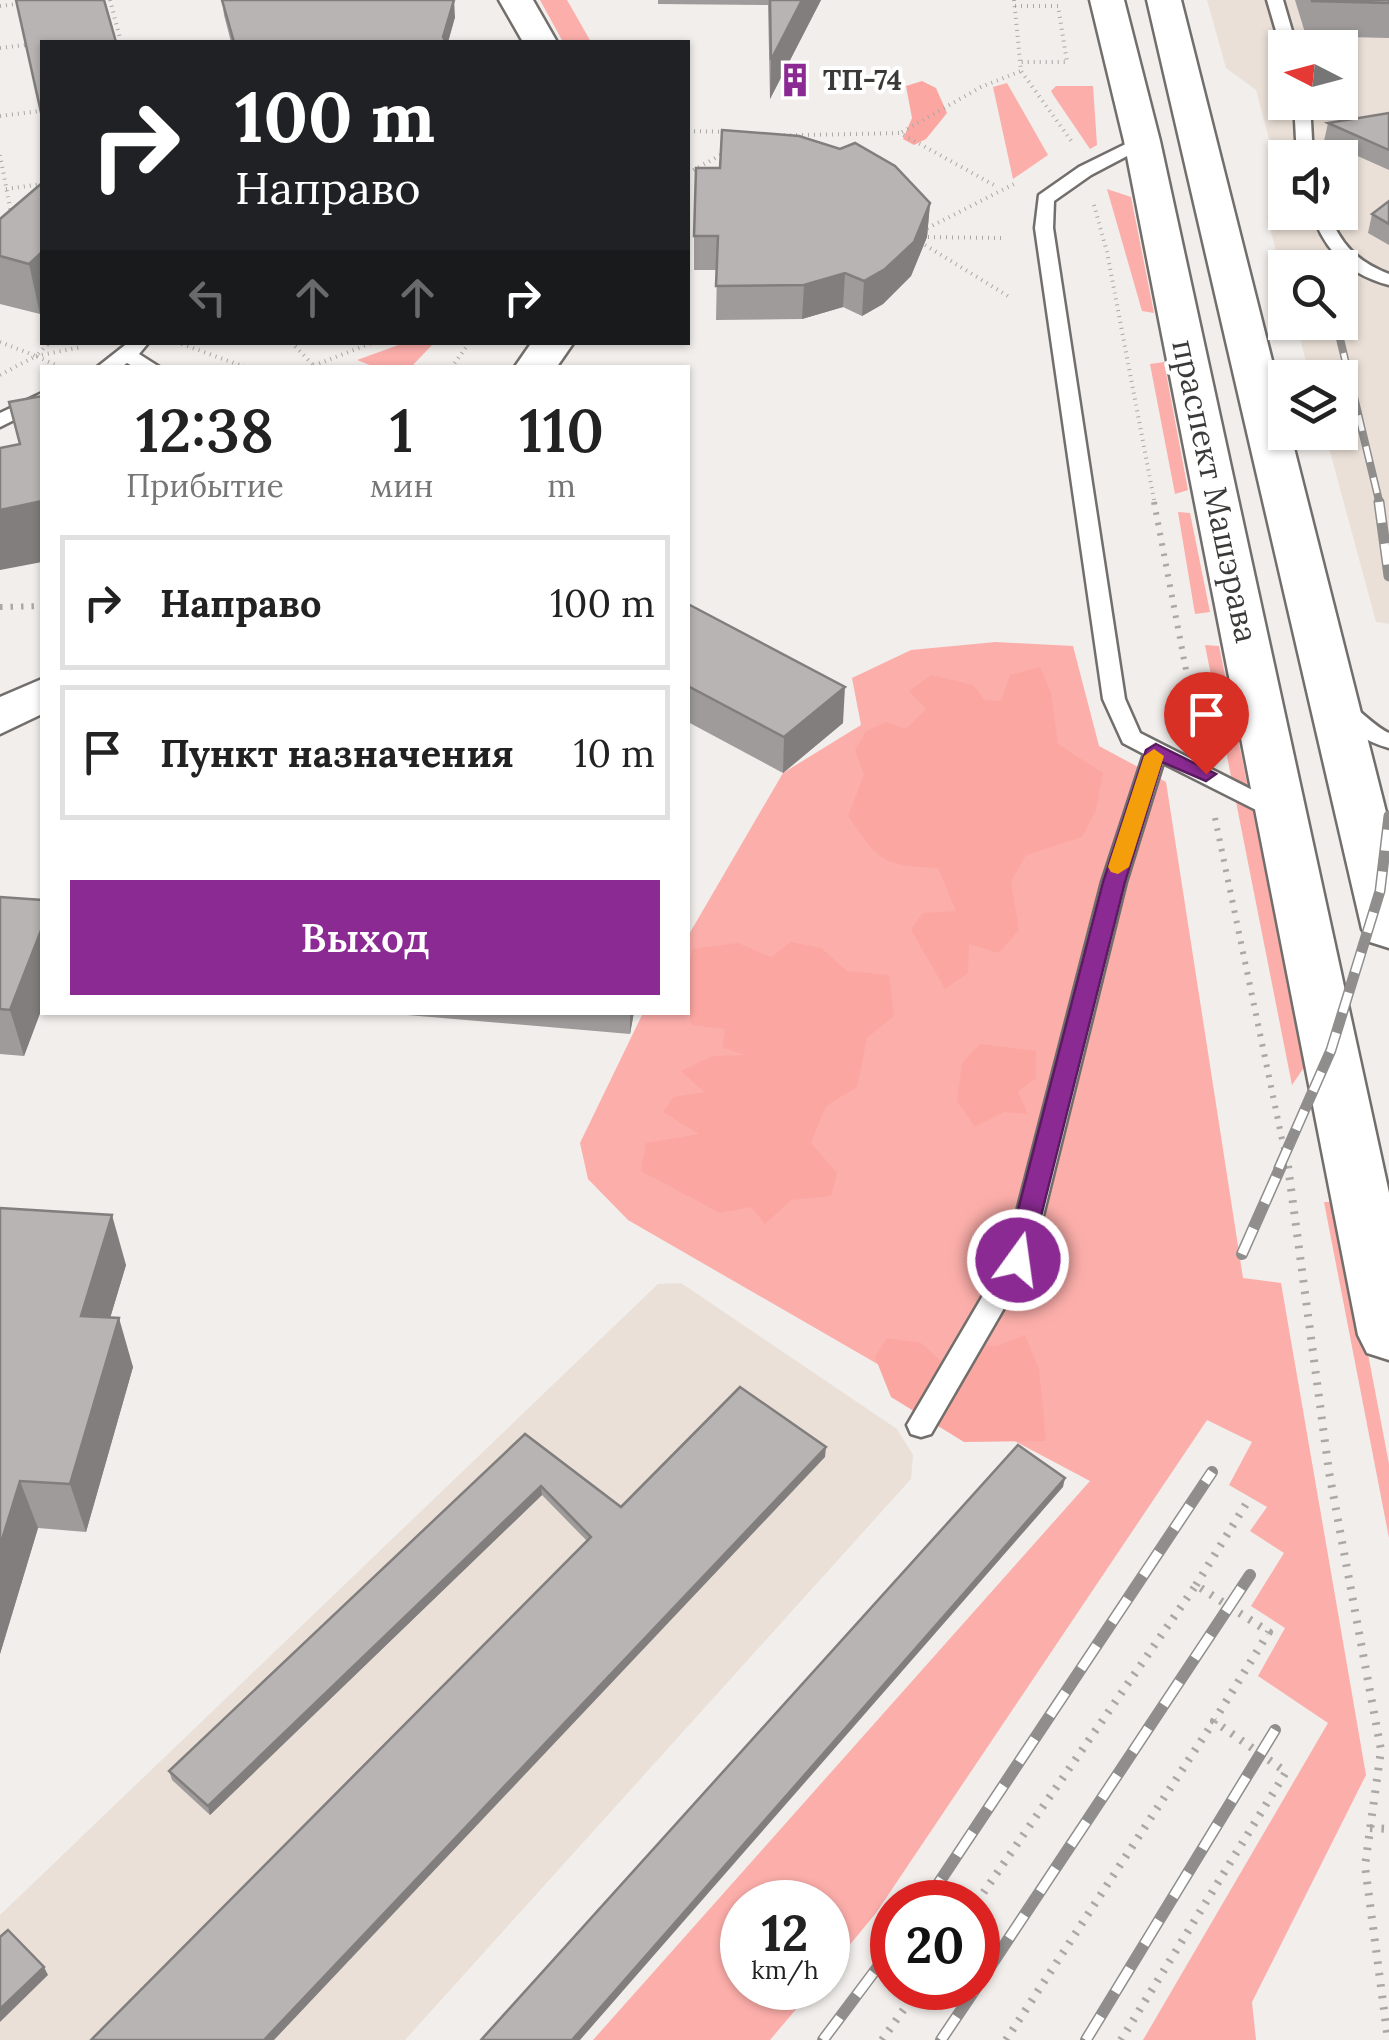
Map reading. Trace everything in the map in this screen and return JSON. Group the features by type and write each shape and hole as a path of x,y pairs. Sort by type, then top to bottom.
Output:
{"main road":[{"path":"516,0 539,40"},
{"name":"праспект Машэрава","path":"1107,0 1142,141 1389,1335"},
{"name":"праспект Машэрава","path":"1164,0 1389,929"},
{"path":"536,365 552,345"},
{"path":"0,718 40,695"}],"lane":[{"path":"1275,0 1284,30"},
{"path":"1142,141 1085,171 1045,199 1044,228 1114,699 1130,738 1283,815"},
{"path":"1327,230 1332,244 1347,259 1389,280"},
{"path":"110,365 134,349"},
{"path":"0,421 40,401"},
{"path":"1334,696 1348,718 1389,741"},
{"path":"920,1425 1018,1260 1114,882 1156,750"}],"path":[{"path":"110,0 121,40"},
{"path":"0,6 30,2"},
{"path":"900,133 1021,66 1068,62 1058,6 1014,3 1021,66 1076,147 1107,252 1206,774 1287,1158 1330,1472 1381,1750 1365,1866 1384,1984 1388,2040"},
{"path":"0,48 26,45"},
{"path":"0,116 40,111"},
{"path":"690,131 900,133 994,185"},
{"path":"746,141 760,133"},
{"path":"690,172 731,149"},
{"path":"0,156 14,227"},
{"path":"911,236 1028,176"},
{"path":"6,189 40,184"},
{"path":"911,236 1000,238"},
{"path":"911,236 1008,296"},
{"path":"0,342 56,365"},
{"path":"0,375 36,356 47,345"},
{"path":"184,345 240,365"},
{"path":"293,345 310,365"},
{"path":"317,365 367,345"},
{"path":"36,356 90,346"},
{"path":"0,607 40,605"},
{"path":"992,1880 1196,1584 1246,1504"},
{"path":"1006,2040 1269,1632 1196,1584"},
{"path":"1122,2040 1286,1772 1214,1721"},
{"path":"1370,1828 1389,1829"},
{"path":"882,2040 903,2010"}],"shaded area":[{"path":"540,0 567,0 590,40 562,40"},
{"path":"1207,0 1389,0 1389,624 1376,622 1330,450 1358,450 1358,360 1306,360 1300,340 1358,340 1358,250 1276,250 1270,230 1358,230 1358,140 1269,140 1256,90 1226,68"},
{"path":"922,81 936,88 947,113 926,139 914,145 903,139 912,118 906,86"},
{"path":"1007,83 1048,155 1013,179 993,87"},
{"path":"1056,86 1093,86 1097,145 1090,149 1051,91"},
{"path":"1107,189 1131,197 1154,313 1142,311"},
{"path":"398,345 432,345 413,365 370,365 357,360"},
{"path":"1164,362 1188,490 1175,494 1150,364"},
{"path":"1178,512 1190,513 1210,612 1195,614"},
{"path":"996,642 1073,646 1099,746 1166,782 1243,1278 1281,1283 1366,1775 1252,2002 1256,2040 1143,2040 1328,1723 1258,1676 1285,1628 1251,1606 1284,1553 1250,1531 1267,1507 1229,1485 1252,1442 1207,1420 898,1880 870,1880 870,1920 850,1944 850,1880 735,1880 1090,1481 964,1414 628,1220 588,1179 580,1143 642,1015 690,1015 690,933 783,773 861,725 852,678 911,650"},
{"path":"1205,645 1219,646 1305,1066 1292,1085"},
{"path":"1040,667 1051,692 1058,744 1103,773 1096,810 1082,837 1026,855 1011,882 1019,930 999,953 969,944 968,973 945,989 911,930 923,913 956,911 938,868 884,859 848,816 864,775 855,750 866,731 886,722 906,729 926,709 909,691 931,675 973,685 985,700 1001,701 1010,675"},
{"path":"791,942 821,948 847,971 889,975 894,1016 867,1038 857,1087 826,1106 811,1143 837,1173 831,1196 791,1200 765,1224 751,1207 720,1213 641,1171 646,1143 699,1134 663,1112 673,1097 704,1092 681,1071 713,1056 744,1055 722,1047 725,1029 692,1025 689,1015 693,949 738,943 771,957"},
{"path":"980,1044 1036,1051 1036,1078 1018,1092 1028,1114 1004,1112 975,1127 957,1101 962,1063"},
{"path":"1324,1202 1339,1202 1389,1464 1389,1538"},
{"path":"681,1283 897,1429 913,1455 911,1479 405,2040 0,2040 0,1915 658,1284"},
{"path":"1025,1335 1039,1369 1046,1441 964,1442 891,1397 875,1357 887,1338 921,1343 941,1361 975,1344 996,1346"},
{"path":"720,1897 720,2010 795,2010 770,2040 593,2040"}],"building":[{"path":"16,0 104,0 115,40 40,40 40,108"},
{"path":"222,0 454,0 445,40 233,40"},
{"path":"770,0 802,0 771,60"},
{"path":"1389,0 1389,3 1312,1"},
{"path":"1389,113 1389,150 1328,123"},
{"path":"722,130 799,136 840,149 855,143 895,166 930,203 914,242 885,269 864,281 845,273 804,285 716,286 718,236 694,236 696,168 720,168"},
{"path":"40,185 40,254 29,264 0,256 0,219"},
{"path":"1389,201 1389,224 1372,214"},
{"path":"40,396 40,501 0,510 0,448 20,444 9,402"},
{"path":"690,605 845,687 784,737 690,687"},
{"path":"0,897 40,900 40,933 10,1010 0,1009"},
{"path":"0,1208 112,1215 81,1316 119,1318 70,1484 20,1481 0,1546"},
{"path":"740,1387 826,1447 264,2040 91,2040 591,1537 541,1486 208,1806 169,1771 525,1434 621,1507"},
{"path":"1018,1445 1065,1478 572,2040 481,2040"},
{"path":"8,1930 44,1967 0,2009 0,1937"}],"railway":[{"path":"1340,340 1380,505"},
{"path":"1379,502 1389,576"},
{"path":"1279,1168 1331,1050 1380,891 1389,816"},
{"path":"1242,1254 1281,1166"},
{"path":"941,1880 1212,1472"},
{"path":"1000,1952 1250,1575"},
{"path":"1086,2040 1275,1730"},
{"path":"823,2040 870,1977"},
{"path":"941,2040 961,2010"}],"slow traffic":[{"path":"1118,867 1154,756"}],"place":[{"name":"ТП-74","path":"795,80"}],"route":[{"path":"1018,1260 1114,882 1156,750 1206,774"}]}
